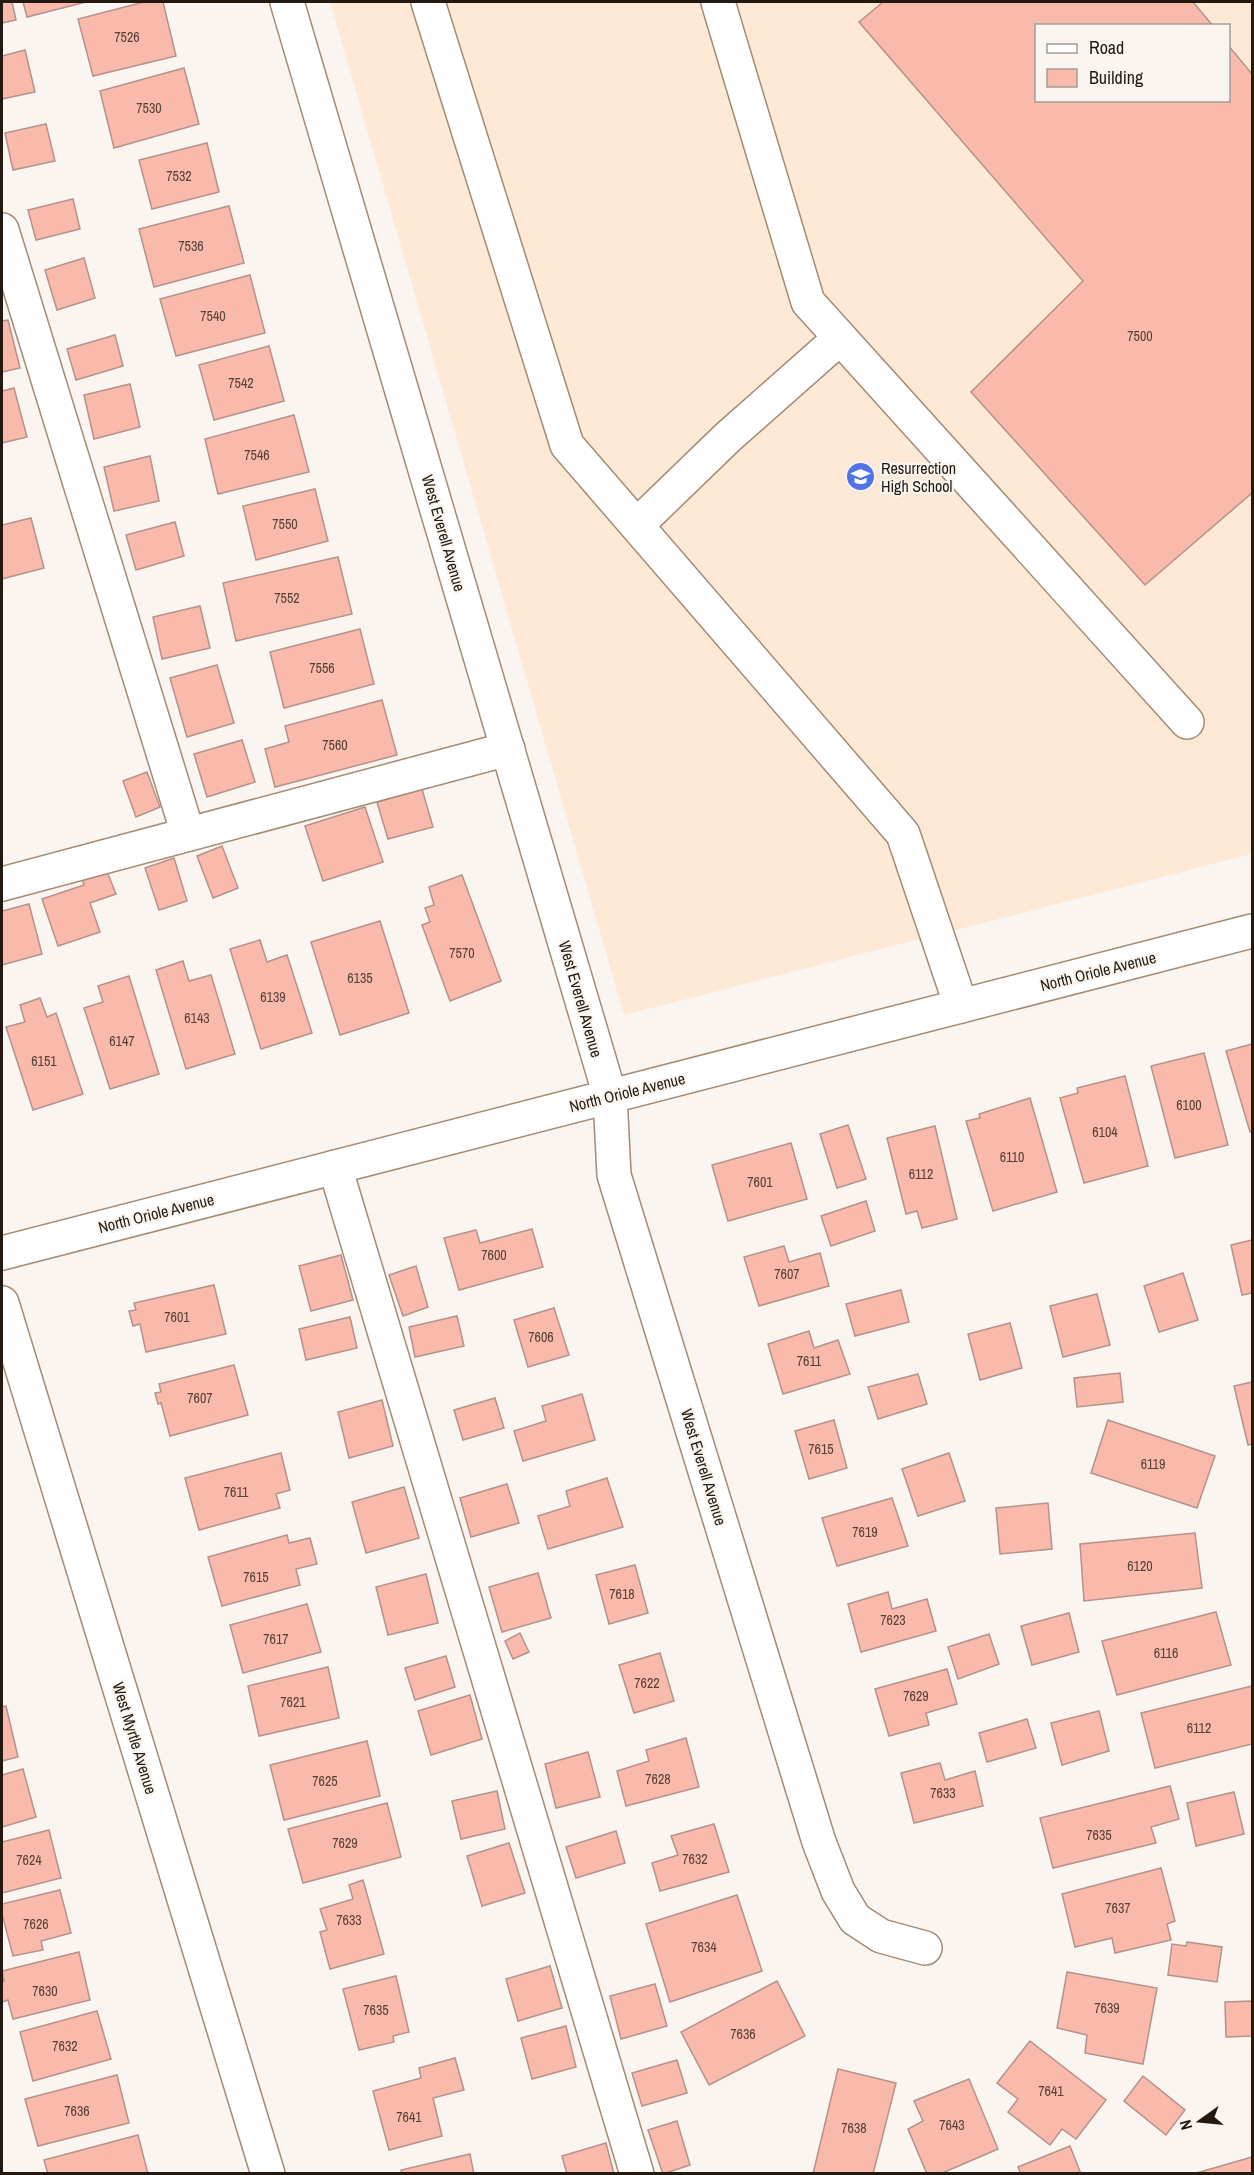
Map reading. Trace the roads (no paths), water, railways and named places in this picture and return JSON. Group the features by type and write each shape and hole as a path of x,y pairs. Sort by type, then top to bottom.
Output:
{"street":[{"name":"West Everell Avenue","path":"287,2 610,1096 614,1175 819,1842 838,1891 855,1919 880,1936 925,1948"},
{"path":"428,2 567,445 903,834 961,1006"},
{"path":"718,2 808,302 1187,722"},
{"path":"2,230 188,834"},
{"path":"637,525 728,436 840,338"},
{"path":"2,884 508,749"},
{"name":"North Oriole Avenue","path":"2,1253 1252,931"},
{"path":"335,1167 637,2174"},
{"name":"West Myrtle Avenue","path":"2,1303 268,2174"}],"place":[{"name":"Resurrection High School","path":"860,477"}]}
